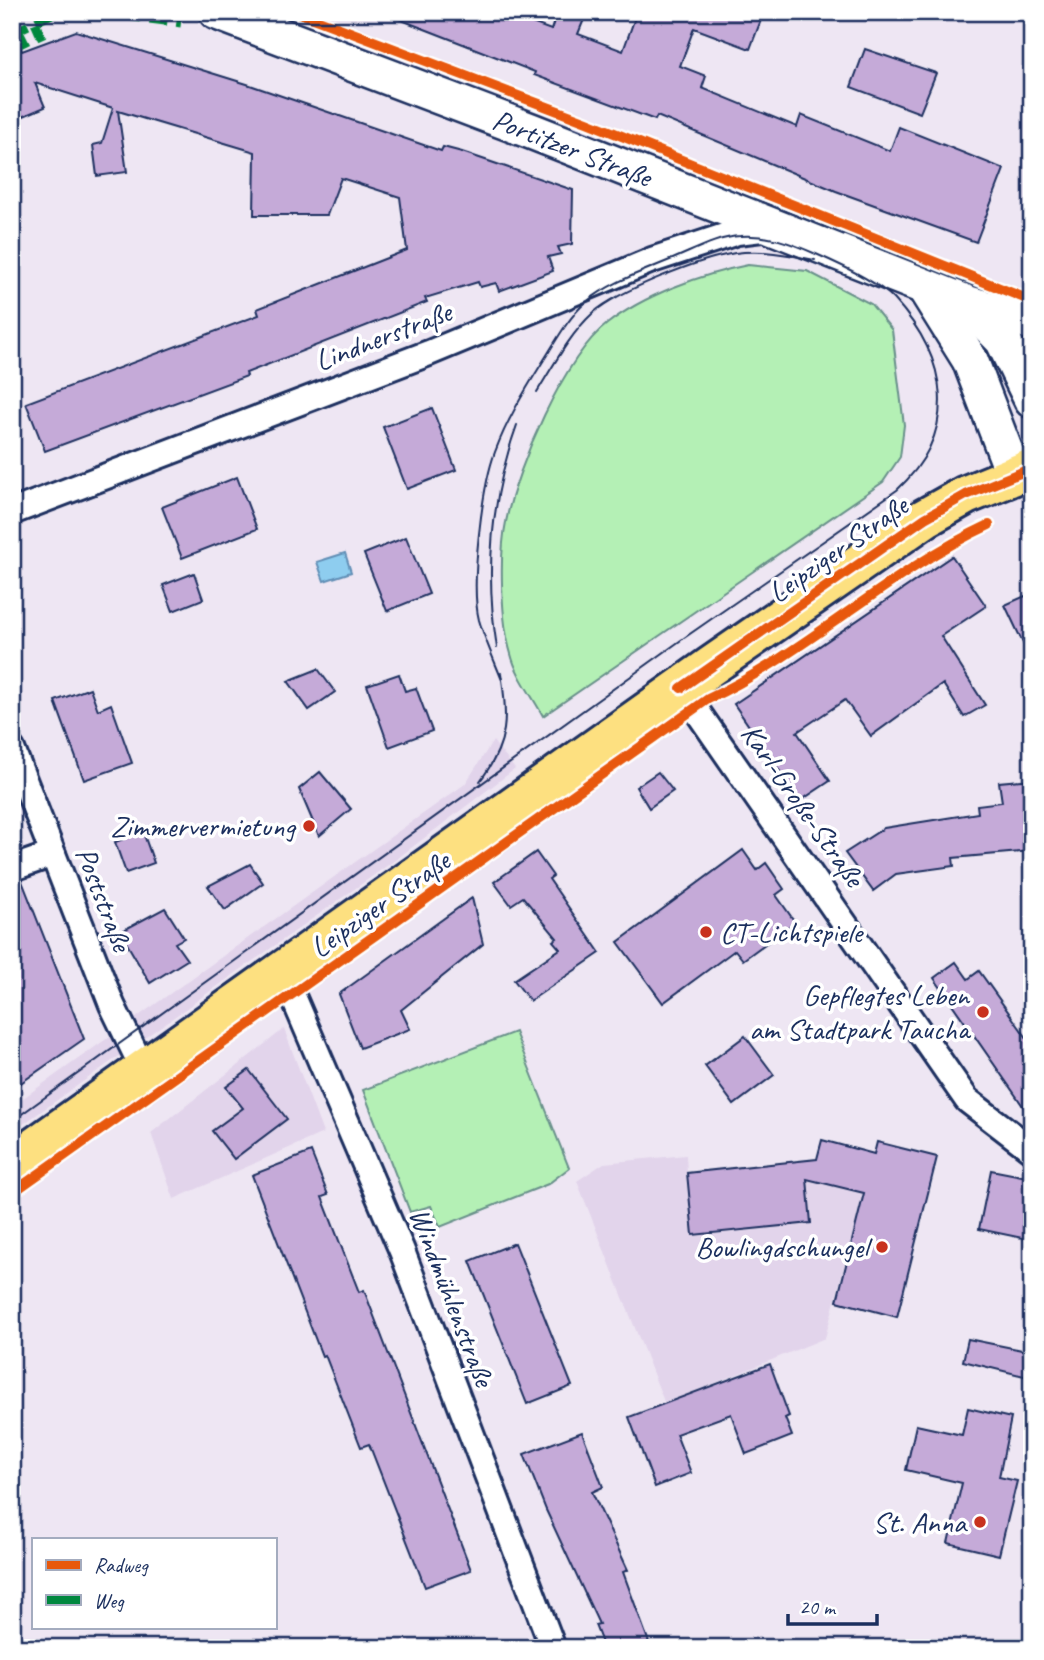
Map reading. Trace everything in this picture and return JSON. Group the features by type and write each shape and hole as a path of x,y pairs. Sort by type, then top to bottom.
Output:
{"main road":[{"name":"Portitzer Straße","path":"217,12 778,228 925,288 1032,322"},
{"path":"925,288 970,360 1023,472"},
{"name":"Portitzer Straße","path":"969,304 1003,340 1032,400"},
{"name":"Leipziger Straße","path":"12,1163 925,518 966,495 1023,472"}],"street":[{"name":"Lindnerstraße","path":"12,512 429,353 652,260 737,232 778,228"},
{"name":"Karl-Große-Straße","path":"681,688 871,957 967,1100 1032,1150"},
{"name":"Poststraße","path":"12,749 112,1005 143,1069"},
{"path":"16,867 53,854"},
{"name":"Windmühlenstraße","path":"283,973 402,1251 553,1648"}],"shaded area":[{"path":"493,741 515,769 398,858 12,1132 12,1106 465,784"},
{"path":"284,1029 323,1133 174,1199 151,1133"},
{"path":"686,1155 687,1173 804,1161 811,1180 864,1193 825,1338 665,1404 577,1181 604,1163"}],"green space":[{"path":"748,265 807,271 871,304 892,330 904,425 900,457 883,482 543,716 513,662 505,624 502,570 504,536 511,500 544,416 574,361 607,324 638,304 674,287"},
{"path":"515,1032 569,1168 548,1184 440,1227 431,1206 410,1212 363,1090"}],"water":[{"path":"345,553 351,572 324,581 317,562"}],"building":[{"path":"381,12 502,12 551,30 557,12 587,12 578,34 623,51 637,12 764,12 750,49 694,28 680,66 706,76 702,88 797,127 801,115 890,151 899,127 1004,169 976,242 836,191 657,116 655,120 534,75 535,72"},
{"path":"12,29 22,51 76,31 247,84 441,151 443,147 462,152 573,190 572,244 558,247 561,254 548,257 553,271 499,291 496,283 480,287 478,282 425,298 427,302 246,373 247,376 45,451 26,403 259,315 257,309 407,250 400,197 341,178 327,215 254,215 255,152 118,111 127,172 97,176 93,145 102,143 113,108 35,83 45,107 12,121"},
{"path":"865,49 936,73 920,113 851,87"},
{"path":"432,408 456,470 407,489 383,427"},
{"path":"237,477 257,529 182,558 162,507"},
{"path":"406,537 429,594 387,611 364,554"},
{"path":"952,556 986,606 941,636 985,705 964,717 943,684 871,736 845,700 797,732 830,781 800,801 734,704"},
{"path":"194,573 203,599 173,611 163,585"},
{"path":"1032,593 1032,662 1005,605"},
{"path":"318,669 335,692 309,710 288,681"},
{"path":"399,674 405,691 416,688 432,731 389,747 367,685"},
{"path":"90,688 98,710 111,704 132,763 84,780 55,701"},
{"path":"320,772 351,809 319,836 299,789"},
{"path":"658,772 673,791 649,808 636,787"},
{"path":"1032,779 1032,851 953,858 954,866 896,874 873,891 845,853 884,828 978,813 977,805 1002,802 999,782"},
{"path":"143,832 154,863 126,873 115,842"},
{"name":"CT-Lichtspiele","path":"743,850 757,870 766,863 784,889 776,895 795,922 743,960 735,950 663,1003 618,942"},
{"path":"536,852 553,876 549,879 600,953 530,1001 514,980 560,949 553,941 557,938 523,897 511,905 494,882"},
{"path":"250,864 263,883 225,910 208,886"},
{"path":"12,881 22,881 84,1039 12,1089"},
{"path":"472,898 483,944 401,1010 410,1029 360,1048 339,994"},
{"path":"165,908 184,938 175,943 187,960 150,983 120,932"},
{"name":"Gepflegtes Leben am Stadtpark Taucha","path":"956,962 968,979 979,971 1032,1045 1032,1119 934,978"},
{"path":"745,1036 774,1075 734,1105 705,1066"},
{"path":"249,1070 287,1119 234,1159 212,1131 243,1108 226,1087"},
{"path":"822,1140 874,1154 877,1142 937,1157 897,1317 837,1301 864,1193 807,1179 811,1223 693,1235 687,1173 817,1159"},
{"path":"311,1152 328,1195 322,1197 359,1292 364,1290 471,1570 425,1587 369,1444 361,1447 325,1355 322,1356 252,1175"},
{"path":"991,1170 1032,1178 1032,1240 979,1229"},
{"path":"515,1243 572,1386 527,1404 470,1261"},
{"path":"968,1339 1032,1352 1032,1378 963,1361"},
{"path":"770,1364 789,1416 785,1418 792,1436 746,1454 731,1414 676,1434 691,1473 655,1487 629,1417"},
{"path":"968,1408 1011,1418 999,1477 1017,1481 999,1555 948,1543 962,1483 906,1470 916,1425 962,1435"},
{"path":"582,1432 603,1487 592,1492 628,1570 623,1572 651,1648 604,1648 595,1625 599,1624 546,1510 524,1454"}],"tram line":[{"path":"12,1121 684,638 897,490 917,468 931,444 938,420 940,395 936,371 927,346 913,322 894,299 868,279 798,246 750,236 731,237 704,245 626,278 585,303 562,332 516,406 490,468 479,536 477,604 481,628 502,680"},
{"path":"537,392 562,351 585,321 605,304 640,285 735,253 766,252 815,260"},
{"path":"497,648 491,592 493,535 501,480 517,425"},
{"path":"480,781 490,767 504,729 505,703 501,673"}],"marked path":[{"path":"12,33 56,12"},
{"path":"96,12 181,23"},
{"path":"35,23 44,43"},
{"path":"18,30 29,52"}],"cycle path":[{"path":"297,12 587,122 1032,301"},
{"path":"681,688 925,518 966,495 1032,468"},
{"path":"12,1193 708,699 780,659 917,565 989,525"}],"place":[{"name":"Zimmervermietung","path":"309,826"},
{"name":"CT-Lichtspiele","path":"706,932"},
{"name":"Gepflegtes Leben am Stadtpark Taucha","path":"983,1012"},
{"name":"Bowlingdschungel","path":"882,1247"},
{"name":"St. Anna","path":"980,1522"}]}
